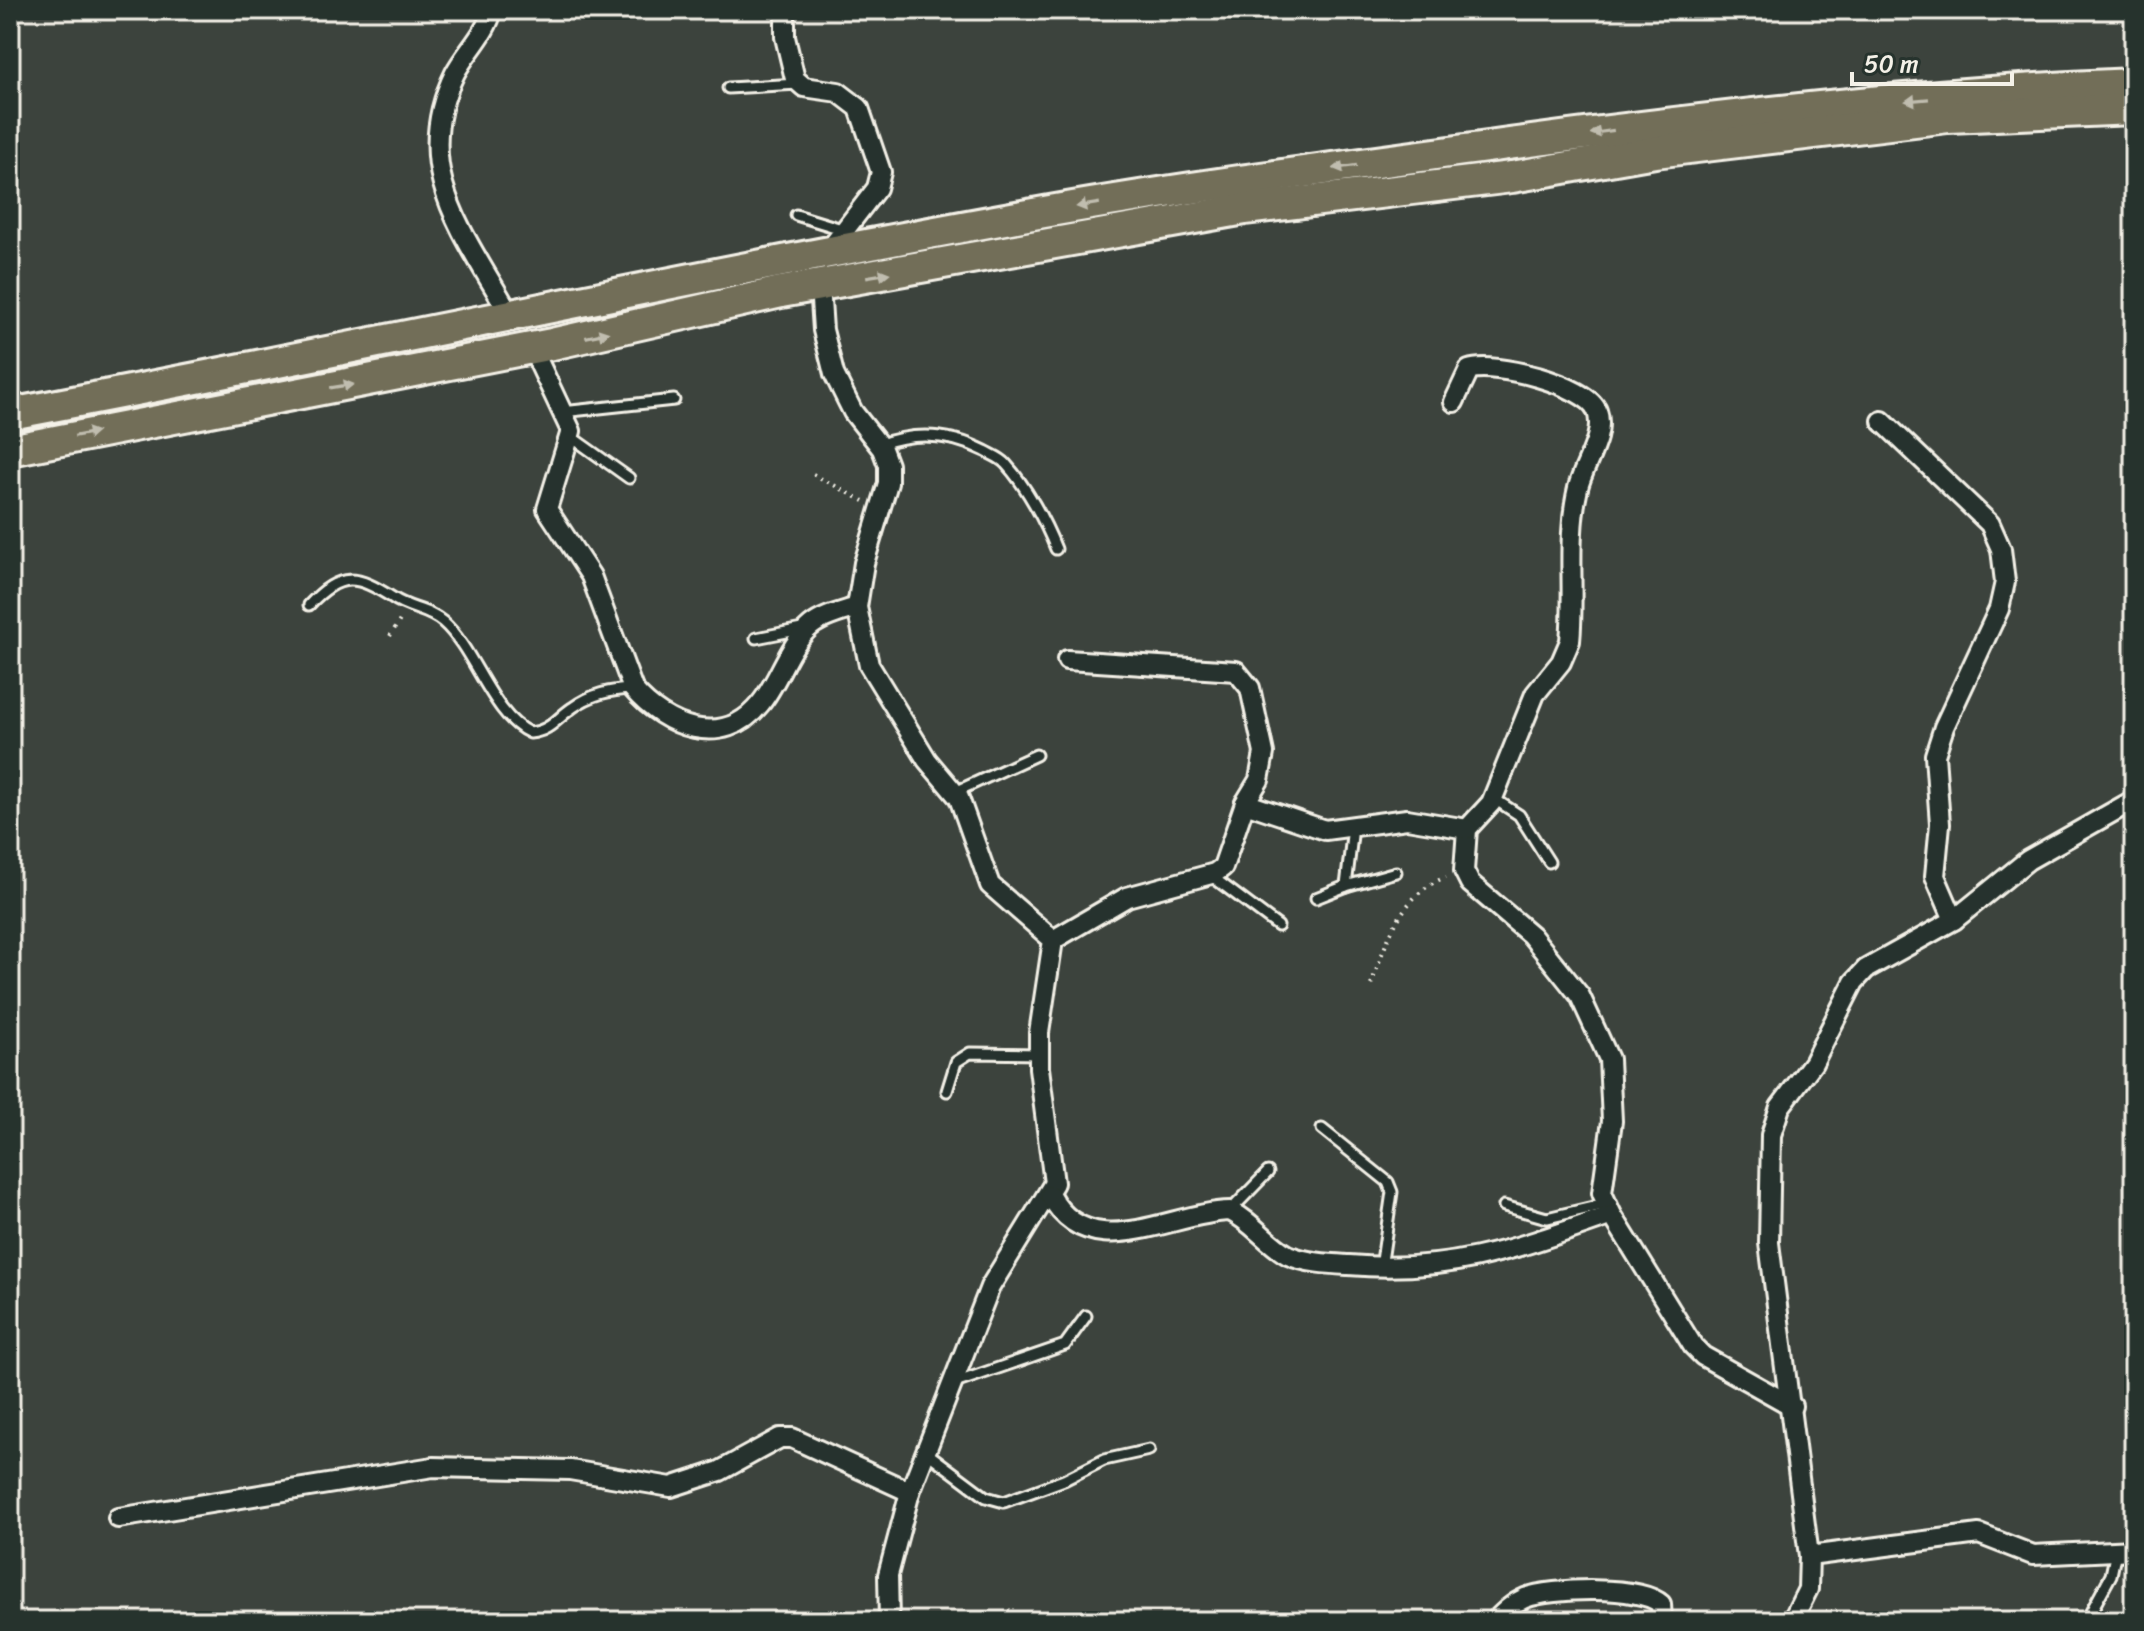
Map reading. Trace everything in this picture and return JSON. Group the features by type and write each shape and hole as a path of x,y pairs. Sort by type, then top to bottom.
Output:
{"highway":[{"path":"10,450 532,348 820,285 1245,209 1512,177 1642,141 2061,87 2134,84"},
{"path":"10,414 510,315 836,242 1214,185 1642,141 1948,117 2134,109"}],"street":[{"path":"492,10 455,73 438,119 435,159 443,195 510,315"},
{"path":"785,10 785,37 799,84 838,92 859,108 881,172 877,188 836,242"},
{"path":"820,285 823,330 834,374 853,412 878,445 888,465 888,483 864,563 857,607 869,665 927,760 955,792 965,810 990,885 1053,940"},
{"path":"532,348 570,436 547,509 591,576 633,689 643,701 688,728 713,732 739,724 760,705 808,628 857,607"},
{"path":"1454,402 1469,370 1489,365 1554,383 1587,398 1597,411 1595,443 1579,482 1573,514 1570,641 1561,662 1535,694 1493,798 1467,829 1464,871 1470,883 1531,935 1580,996 1609,1059 1612,1121 1602,1180 1609,1210 1693,1346 1703,1356 1792,1406"},
{"path":"1882,421 1990,524 2001,549 2005,582 1999,609 1944,727 1935,755 1940,824 1935,876 1954,920"},
{"path":"1053,940 1127,897 1210,874 1228,860 1245,803 1259,780 1264,753 1250,688 1242,674 1067,660"},
{"path":"1792,1621 1808,1589 1809,1556 1769,1243 1771,1135 1780,1107 1813,1063 1854,982 1866,969 1954,920 2028,860 2134,800"},
{"path":"1245,803 1325,830 1407,819 1467,829"},
{"path":"889,1621 890,1562 910,1492 994,1280 1050,1195 1054,1183 1039,1054 1053,940"},
{"path":"1050,1195 1060,1215 1101,1232 1138,1232 1230,1211 1290,1256 1381,1268 1451,1265 1502,1253 1609,1210"},
{"path":"118,1518 433,1467 570,1470 671,1487 720,1471 780,1438 792,1438 910,1492"},
{"path":"1809,1556 1979,1534 2033,1555 2125,1551"},
{"path":"1495,1621 1526,1598 1588,1591 1647,1595 1661,1604 1662,1621"}],"lane":[{"path":"728,88 799,84"},
{"path":"796,215 836,242"},
{"path":"562,412 674,400"},
{"path":"570,436 629,478"},
{"path":"878,445 910,436 948,437 966,441 1005,462 1049,531 1056,549"},
{"path":"309,605 325,587 337,581 364,579 398,601 424,609 444,623 509,716 530,733 549,729 558,718 595,695 633,689"},
{"path":"756,638 808,628"},
{"path":"955,792 1036,755"},
{"path":"1493,798 1519,815 1549,862"},
{"path":"1346,886 1353,827"},
{"path":"1316,898 1396,872"},
{"path":"1210,874 1278,926"},
{"path":"947,1091 956,1062 970,1053 1039,1054"},
{"path":"1322,1129 1388,1182 1392,1192 1381,1268"},
{"path":"1230,1211 1268,1172"},
{"path":"1504,1206 1547,1218 1609,1210"},
{"path":"952,1384 1065,1345 1086,1316"},
{"path":"926,1452 986,1497 1004,1502 1064,1480 1104,1460 1149,1450"},
{"path":"2086,1621 2125,1551"}],"path":[{"path":"813,474 880,509"},
{"path":"1371,985 1390,931 1417,894 1436,881 1464,871"}]}
